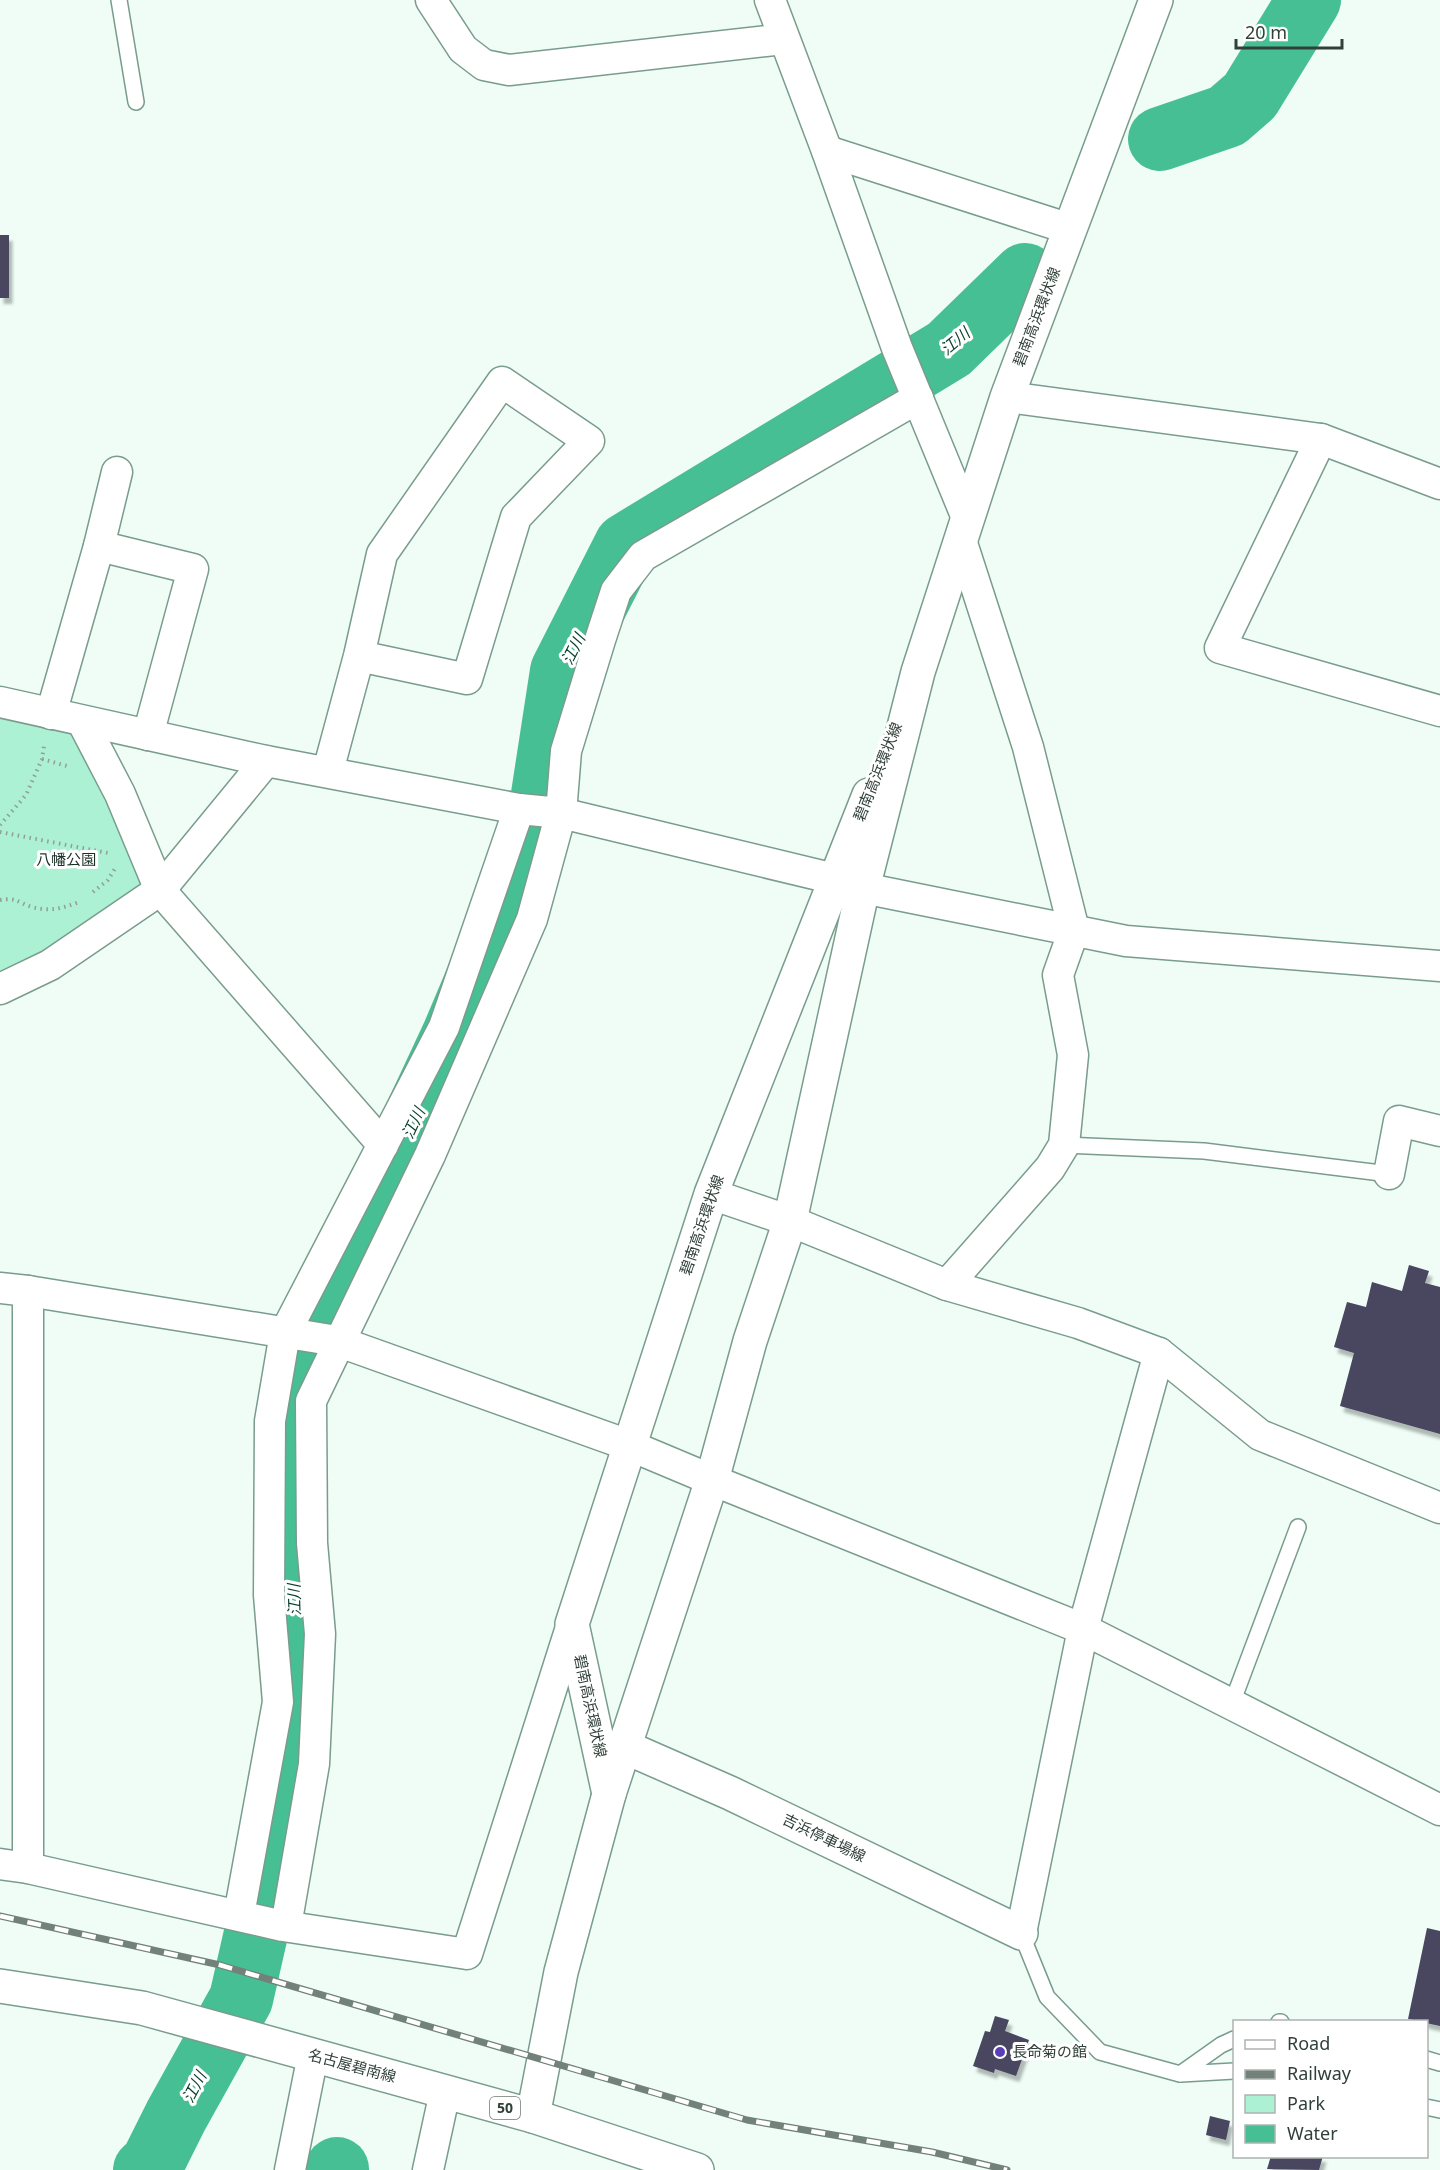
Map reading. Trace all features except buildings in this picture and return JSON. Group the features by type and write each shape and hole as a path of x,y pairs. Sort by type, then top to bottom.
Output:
{"main road":[{"name":"碧南高浜環状線","path":"609,1794 572,1624 711,1194 849,884 1007,397 1156,0"},
{"name":"碧南高浜環状線","path":"533,2116 561,1972 609,1794 712,1480 750,1341 790,1221 849,884"},
{"name":"吉浜停車場線","path":"625,1747 730,1793 1021,1933"},
{"name":"名古屋碧南線","path":"0,1986 142,2008 533,2116 697,2170"}],"street":[{"path":"431,0 463,49 484,65 509,70 779,16 897,348 918,396 964,529 1028,747 1074,930 1058,975 1073,1055 1064,1145 1050,1168 947,1285"},
{"path":"827,151 1070,229"},
{"path":"328,771 359,656 382,554 502,382 589,441 516,517 467,679 359,656"},
{"path":"285,1926 314,1764 320,1634 312,1543 311,1401 430,1155 532,919 560,813 566,751 616,591 644,556 918,396"},
{"path":"1007,397 1322,439 1440,484"},
{"path":"1322,439 1220,648 1440,711"},
{"path":"51,714 99,546 117,472"},
{"path":"99,546 193,569 148,735"},
{"path":"0,702 266,761 521,809 560,813 849,884 1126,941 1440,966"},
{"path":"82,721 120,794 135,858 160,890 384,1145"},
{"path":"0,989 50,965 160,890 266,761"},
{"path":"241,1916 278,1702 269,1595 270,1421 286,1333 444,1027 521,809"},
{"path":"1389,1174 1399,1121 1440,1131"},
{"path":"711,1194 790,1221 947,1285 1078,1323 1159,1353 1260,1435 1440,1508"},
{"path":"572,1624 467,1954 285,1926 14,1866 14,1290 339,1342 631,1446 1083,1629 1440,1810"},
{"path":"1021,1933 1083,1629 1159,1353"},
{"path":"291,2170 311,2055"},
{"path":"428,2170 445,2092"}],"lane":[{"path":"119,0 136,102"},
{"path":"1064,1145 1204,1150 1389,1174"},
{"path":"1232,1703 1298,1527"},
{"path":"1021,1933 1047,1997 1100,2052 1180,2074 1233,2071"},
{"path":"1180,2074 1221,2044 1233,2039"}],"path":[{"path":"0,825 26,795 42,759 51,714"},
{"path":"42,759 69,767"},
{"path":"0,832 135,858"},
{"path":"92,893 135,858"},
{"path":"0,900 12,898 32,907 58,910 84,900"}],"green space":[{"name":"八幡公園","path":"0,713 79,731 145,886 45,955 0,978"}],"water":[{"path":"242,1947 272,1955 254,2010 227,2069 169,2170 122,2170 127,2168 164,2076 220,1996"}],"waterway":[{"name":"江川","path":"1160,139 1227,116 1250,96 1309,0"},
{"name":"江川","path":"145,2170 152,2164 241,1999 265,1894 297,1702 291,1589 288,1413 306,1351 454,1034 536,840 562,671 626,545 949,349 1025,275"}],"railway":[{"path":"0,1916 220,1965 747,2120 932,2152 1007,2170"}],"place":[{"name":"長命菊の館","path":"1000,2052"}]}
